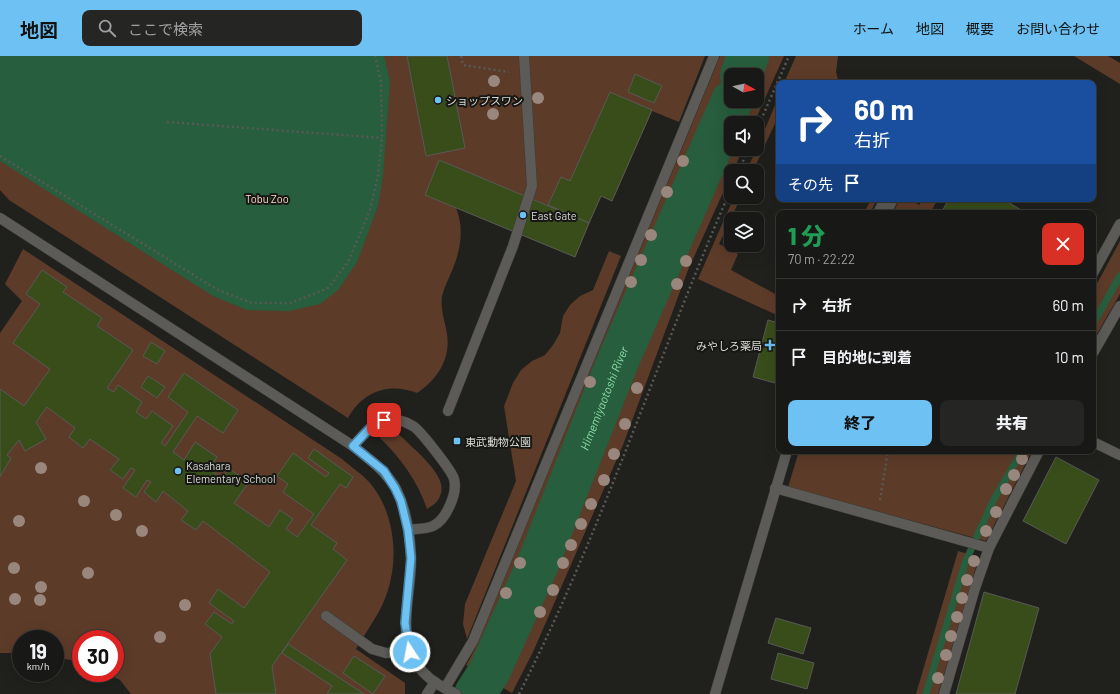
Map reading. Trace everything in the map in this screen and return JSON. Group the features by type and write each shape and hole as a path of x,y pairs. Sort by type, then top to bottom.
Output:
{"street":[{"path":"448,411 513,246 532,186 524,56"},
{"path":"445,688 473,641 714,56"},
{"path":"0,218 353,446 384,471 395,488 408,530 411,558 405,623 410,652 422,672 435,682 456,694"},
{"path":"1096,268 1120,224"},
{"path":"1096,348 1120,306"},
{"path":"353,446 370,428 384,420 400,420 414,426 448,467 454,479 454,497 446,514 433,526 408,530"},
{"path":"1096,443 1120,455"},
{"path":"716,694 786,454"},
{"path":"944,694 975,588 989,548 1037,454"},
{"path":"775,488 989,548"},
{"path":"326,616 372,649 386,652 410,652"},
{"path":"427,694 435,682"}],"path":[{"path":"0,156 218,290 252,303 291,303 328,288 348,262 370,210 378,175 382,138 382,82 375,56"},
{"path":"461,56 463,65 525,74"},
{"path":"778,80 789,56"},
{"path":"763,116 776,86"},
{"path":"167,122 382,138"},
{"path":"519,694 552,626 625,452 696,270 725,204"},
{"path":"880,502 888,454"}],"green space":[{"name":"Tobu Zoo","path":"0,56 705,56 679,122 652,111 612,201 601,196 575,257 456,208 459,216 461,233 457,257 442,296 442,310 448,343 445,360 441,368 431,382 417,393 397,388 378,391 361,401 348,418 9,200 0,190"},
{"path":"720,56 736,56 732,68 724,68 724,87 681,177 569,454 526,569 478,672 466,665 475,649"},
{"path":"762,56 784,56 764,101 764,68 757,68"},
{"path":"796,56 838,56 836,72 838,80 785,80"},
{"path":"1074,56 1108,56 1120,63 1120,84"},
{"path":"776,102 776,121 764,147 764,132"},
{"path":"741,108 761,108 757,116 739,116"},
{"path":"724,152 724,156 740,156 736,164 724,164 724,190 688,270 623,445 533,652 512,693 498,685 522,638"},
{"path":"754,156 760,156 756,164 750,164"},
{"path":"870,202 876,202 872,210 866,210"},
{"path":"898,202 914,202 919,205 921,202 936,202 932,210 894,210"},
{"path":"731,204 738,204 734,212 727,212"},
{"path":"724,220 724,233 719,244 724,247 724,252 734,252 738,254 731,270 776,294 776,315 698,279"},
{"path":"1120,241 1120,294 1096,336 1096,285"},
{"name":"Kasahara Elementary School","path":"23,249 342,459 370,483 378,494 389,520 392,534 393,563 385,598 378,613 356,649 405,683 405,694 131,694 122,682 124,682 124,630 72,630 72,660 64,659 64,630 12,630 12,653 0,653 0,333 22,301 5,284"},
{"path":"609,251 621,256 467,639 463,624 465,604 516,481 504,406 513,383 521,370 532,361 545,355 553,345 560,333 563,316 570,305 580,296 593,290"},
{"path":"388,431 395,432 402,437 436,472 442,489 435,504 427,509 414,480 402,462 380,438"},
{"path":"798,454 1030,454 986,541 788,487"},
{"path":"958,551 979,557 938,694 916,694"}],"shaded area":[{"path":"0,56 384,56 390,81 383,176 378,206 357,262 338,290 320,304 289,311 247,310 213,296 0,161"}],"building":[{"path":"407,56 447,56 465,148 426,156"},
{"path":"635,74 662,86 654,103 628,92"},
{"path":"610,92 652,110 612,201 601,196 589,223 548,205 561,177 570,181"},
{"name":"East Gate","path":"439,160 589,223 575,257 425,195"},
{"path":"947,202 1008,202 1021,210 943,210"},
{"path":"42,270 67,287 63,292 102,318 97,326 133,350 107,388 114,392 118,385 142,402 136,412 146,419 152,411 173,426 161,443 165,446 188,412 168,397 184,373 238,410 223,433 197,416 173,452 184,460 195,442 217,457 209,469 222,478 229,469 249,482 234,503 269,527 280,510 293,519 286,529 297,537 314,514 283,492 288,484 277,476 293,453 326,477 329,473 308,458 314,449 353,477 346,488 340,484 311,525 337,543 333,549 347,560 272,666 276,694 216,694 210,654 222,637 205,624 214,612 232,624 234,621 209,603 218,589 244,608 270,572 203,521 196,530 181,520 188,511 163,491 156,502 144,492 151,482 147,480 136,497 123,488 135,470 131,468 123,479 110,470 119,459 90,439 83,448 69,437 75,428 47,407 36,422 46,439 25,451 19,440 7,455 11,458 0,477 0,389 24,406 50,369 13,343 40,304 26,294"},
{"name":"みやしろ薬局","path":"768,320 776,322 775,383 753,377"},
{"path":"151,342 165,351 157,364 143,356"},
{"path":"148,376 165,387 157,398 141,387"},
{"path":"1056,457 1099,480 1066,544 1023,521"},
{"path":"984,592 1039,608 1015,694 956,694"},
{"path":"776,618 811,628 803,654 768,643"},
{"path":"288,644 364,694 327,694 332,686 282,653"},
{"path":"778,653 814,663 807,689 771,679"},
{"path":"354,656 385,676 373,694 343,673"}],"waterway":[{"name":"Himemiyaotoshi River","path":"744,68 748,56"},
{"name":"Himemiyaotoshi River","path":"475,694 489,672 537,566 618,361 729,108"},
{"path":"1096,319 1120,276"},
{"path":"926,694 965,563 993,501 1020,454"}],"place":[{"name":"ショップスワン","path":"438,100"},
{"name":"East Gate","path":"523,215"},
{"name":"みやしろ薬局","path":"770,345"},
{"name":"東武動物公園","path":"457,441"},
{"name":"Kasahara Elementary School","path":"178,471"}],"route":[{"path":"384,420 370,428 353,446 384,471 401,501 408,530 411,558 405,623 410,652"}]}
